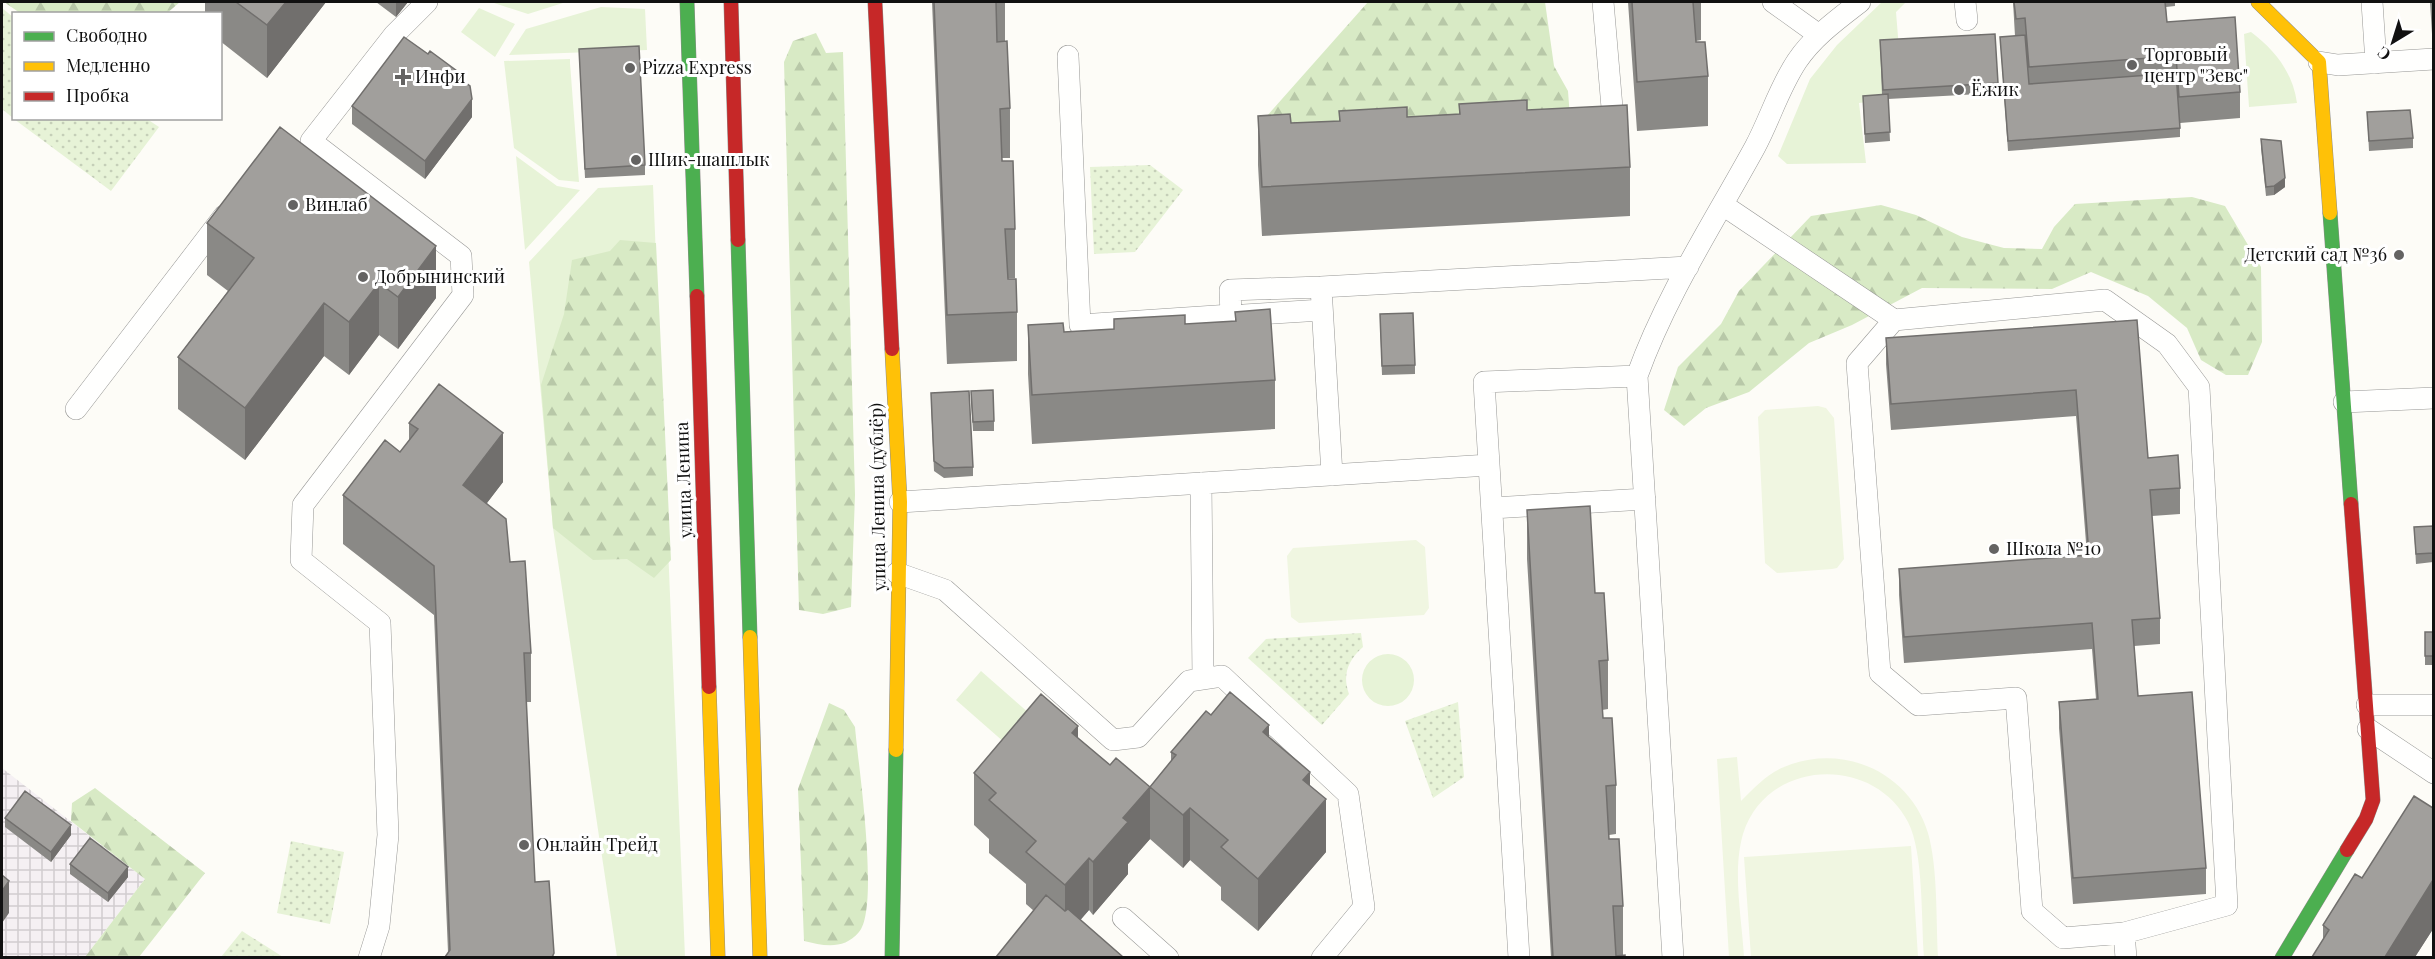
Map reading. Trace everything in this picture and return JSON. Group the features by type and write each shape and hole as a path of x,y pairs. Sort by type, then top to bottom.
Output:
{"street":[{"name":"улица Ленина","path":"687,2 718,957"},
{"path":"731,2 760,957"},
{"name":"улица Ленина (дублёр)","path":"875,2 900,502 892,957"},
{"path":"2258,2 2319,62 2373,800 2366,819 2282,957"}],"lane":[{"path":"292,151 311,141 394,35 426,2"},
{"path":"1603,2 1614,131"},
{"path":"1773,2 1819,35"},
{"path":"1673,957 1637,375 1653,331 1763,133 1779,92 1797,60 1819,35 1860,2"},
{"path":"2372,2 2376,63"},
{"path":"1068,57 1080,325 1322,310"},
{"path":"2319,62 2338,65 2433,59"},
{"path":"311,141 461,256 463,295 303,505 301,560 380,623 388,835 379,926 369,957"},
{"path":"76,409 235,203"},
{"path":"1723,205 1894,320 2105,300 2168,344 2199,387 2227,905 2124,933 2063,938 2032,911 2016,698 1918,705 1881,673 1857,363 1894,320"},
{"path":"1231,315 1230,290 1688,267"},
{"path":"1321,286 1332,475"},
{"path":"1519,957 1484,382 1637,375"},
{"path":"2344,402 2433,398"},
{"path":"900,502 1489,465"},
{"path":"1201,483 1203,678"},
{"path":"1492,508 1645,499"},
{"path":"897,573 945,590 1113,740 1137,737 1189,681 1222,676 1348,794 1364,907 1322,957"},
{"path":"2367,705 2433,705"},
{"path":"2368,729 2433,773"},
{"path":"1123,918 1168,957"},
{"path":"2124,933 2126,957"}],"shaded area":[{"path":"2,768 145,879 85,957 2,957"}],"green space":[{"path":"4,2 180,2 168,12 19,12"},
{"path":"491,2 566,2 528,14"},
{"path":"1368,2 1545,2 1554,66 1568,91 1570,118 1306,141 1267,116"},
{"path":"1882,2 1906,2 1896,12 1899,49 1883,100 1859,103 1866,163 1787,164 1778,156 1810,79 1837,45"},
{"path":"601,7 645,9 647,50 509,55 526,29"},
{"path":"2,8 12,16 12,117 2,109"},
{"path":"479,8 515,24 495,57 461,32"},
{"path":"2251,32 2268,46 2282,63 2292,82 2297,103 2249,107 2244,34"},
{"path":"816,33 826,53 843,52 855,495 851,607 823,614 799,610 784,62 793,41"},
{"path":"570,59 579,182 559,180 514,148 504,61"},
{"path":"15,120 148,120 159,127 111,191"},
{"path":"516,156 557,186 580,190 525,250"},
{"path":"1150,165 1183,190 1135,252 1094,254 1090,167"},
{"path":"653,185 685,957 617,957 553,528 529,262 598,188"},
{"path":"2192,197 2225,206 2261,267 2262,342 2248,375 2226,375 2201,360 2187,328 2148,296 2091,272 2052,289 1922,288 1852,325 1809,343 1749,392 1706,408 1684,426 1664,410 1678,367 1721,324 1739,291 1811,216 1881,205 1916,215 1962,237 2004,248 2042,249 2054,227 2075,204"},
{"path":"620,240 656,243 671,560 654,578 627,559 593,560 553,528 541,385 564,314 572,260 610,251"},
{"path":"1818,406 1826,408 1834,418 1844,559 1837,568 1777,573 1765,563 1758,417 1765,410"},
{"path":"1416,540 1425,547 1429,608 1424,615 1299,623 1291,617 1287,556 1293,548"},
{"path":"1361,633 1363,647 1350,663 1346,674 1349,694 1322,725 1248,658 1266,639"},
{"path":"1388,654 1398,656 1406,662 1412,670 1414,680 1412,690 1406,698 1398,704 1388,706 1378,704 1370,698 1364,690 1362,680 1364,670 1370,662 1378,656"},
{"path":"981,671 1038,721 1013,750 956,700"},
{"path":"1458,702 1464,777 1433,798 1405,721"},
{"path":"829,703 844,710 855,727 868,866 865,918 859,932 847,942 833,945 804,941 798,789"},
{"path":"1737,757 1741,801 1772,773 1784,767 1806,760 1828,758 1850,761 1871,768 1890,779 1906,793 1919,812 1931,847 1935,878 1938,957 1924,957 1917,851 1908,822 1892,800 1871,785 1846,776 1821,774 1796,779 1774,791 1755,809 1743,834 1738,864 1744,957 1729,957 1717,759"},
{"path":"95,788 205,873 139,957 85,957 145,879 71,821 72,803"},
{"path":"291,841 344,852 330,924 277,913"},
{"path":"1911,846 1918,957 1751,957 1744,857"},
{"path":"242,931 283,957 221,957"}],"building":[{"path":"236,2 286,2 267,25"},
{"path":"934,2 996,2 997,42 1007,41 1010,108 1000,109 1002,161 1013,161 1015,229 1005,229 1008,279 1016,279 1017,312 947,315"},
{"path":"1632,2 1693,2 1696,42 1705,42 1708,76 1637,82"},
{"name":"Торговый центр \"Зевс\"","path":"2014,2 2165,2 2167,22 2235,17 2240,92 2179,97 2176,56 2029,67 2025,18 2016,19"},
{"path":"1995,34 1998,83 1883,90 1880,40"},
{"path":"2025,35 2029,84 2176,73 2180,128 2008,141 2000,37"},
{"path":"404,37 428,54 430,51 457,71 455,75 470,86 472,99 425,161 352,106"},
{"path":"639,46 645,165 585,169 579,49"},
{"path":"1888,94 1890,132 1865,134 1863,96"},
{"path":"1527,100 1527,110 1627,105 1630,167 1262,187 1258,116 1290,114 1291,123 1340,121 1339,111 1407,107 1407,117 1460,114 1459,104"},
{"path":"2410,110 2413,138 2369,141 2367,112"},
{"path":"280,127 436,246 398,297 379,283 349,322 324,303 245,408 178,357 254,258 207,223"},
{"path":"2261,139 2281,141 2285,178 2274,186 2266,187"},
{"path":"1270,309 1275,380 1032,395 1028,325 1063,323 1064,332 1114,329 1114,319 1185,315 1185,324 1236,321 1235,312"},
{"path":"1413,313 1415,365 1382,366 1380,314"},
{"path":"2137,320 2148,458 2178,455 2180,488 2150,490 2160,618 2132,620 2138,696 2192,692 2206,868 2073,878 2059,702 2098,699 2092,623 1904,637 1899,569 2089,555 2076,390 1891,404 1886,338"},
{"path":"439,384 503,433 463,485 506,519 510,562 525,561 531,653 524,653 535,882 549,881 554,953 552,957 445,957 450,950 434,566 343,495 385,440 400,452 418,429 409,423"},
{"path":"993,390 994,421 973,422 971,391"},
{"path":"969,391 973,467 944,468 934,461 931,393"},
{"path":"1590,506 1595,593 1604,593 1608,660 1599,661 1603,718 1612,718 1616,785 1606,786 1609,839 1619,839 1623,906 1613,906 1616,956 1625,955 1625,957 1553,957 1527,510"},
{"path":"2433,526 2433,553 2416,554 2414,527"},
{"path":"2425,632 2433,632 2433,656 2425,656"},
{"path":"1230,692 1269,725 1263,732 1310,772 1303,780 1326,799 1258,879 1221,847 1228,840 1190,808 1183,815 1150,787 1176,755 1171,752 1206,711 1211,715"},
{"path":"1041,694 1078,726 1072,733 1110,765 1116,758 1150,787 1123,818 1128,822 1093,862 1089,858 1065,885 1026,852 1036,841 989,800 996,793 974,773"},
{"path":"25,791 71,825 51,852 5,818"},
{"path":"2414,796 2433,808 2433,880 2385,957 2312,957 2329,930 2323,925 2355,874 2362,878"},
{"path":"90,838 128,867 108,893 70,864"},
{"path":"2,875 9,881 2,891"},
{"path":"1046,895 1065,911 1068,909 1123,957 996,957"}],"traffic: fast":[{"path":"687,2 697,296"},
{"path":"2330,213 2351,504"},
{"path":"738,240 750,637"},
{"path":"892,958 896,750"},
{"path":"2282,958 2347,850"}],"traffic: slow":[{"path":"2258,2 2319,62 2330,213"},
{"path":"892,349 900,502 896,750"},
{"path":"750,637 760,958"},
{"path":"709,687 718,958"}],"traffic: jam":[{"path":"731,2 738,240"},
{"path":"875,2 892,349"},
{"path":"697,296 709,687"},
{"path":"2347,850 2366,819 2373,800 2351,504"}],"place":[{"name":"Торговый центр \"Зевс\"","path":"2132,65"},
{"name":"Pizza Express","path":"630,68"},
{"name":"Инфи","path":"403,77"},
{"name":"Ёжик","path":"1959,90"},
{"name":"Шик-шашлык","path":"636,160"},
{"name":"Винлаб","path":"293,205"},
{"name":"Детский сад №36","path":"2399,255"},
{"name":"Добрынинский","path":"363,277"},
{"name":"Школа №10","path":"1994,549"},
{"name":"Онлайн Трейд","path":"524,845"}]}
